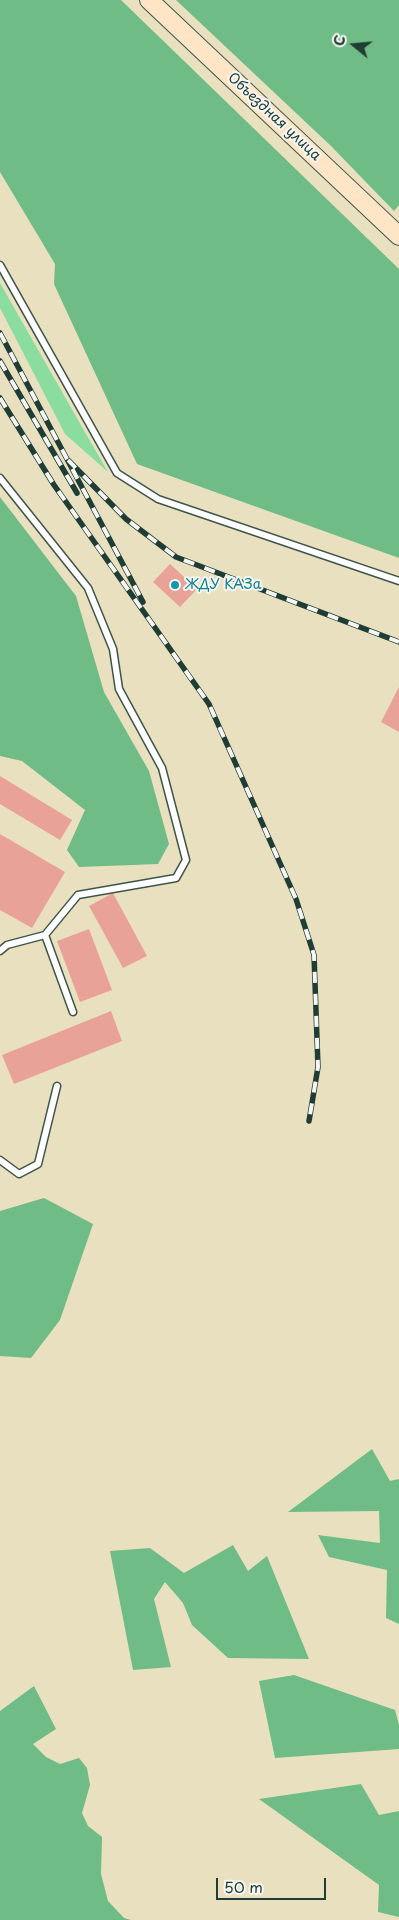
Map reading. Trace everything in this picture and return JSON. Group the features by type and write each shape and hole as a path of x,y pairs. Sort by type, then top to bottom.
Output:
{"main road":[{"name":"Объездная улица","path":"149,0 399,236"}],"lane":[{"path":"0,265 116,473 158,499 399,581"},
{"path":"0,478 88,588 113,649 119,690 162,768 186,860 176,878 78,895 45,935 7,945 0,951"},
{"path":"45,935 72,1012"},
{"path":"0,1160 19,1174 38,1164 57,1086"}],"green space":[{"path":"0,0 121,0 399,269 399,558 137,464 54,284 55,264 0,172"},
{"path":"176,0 399,0 399,205 394,211 331,146"},
{"path":"0,283 108,472 65,434 0,308"},
{"path":"0,497 76,596 104,692 149,771 169,844 158,864 79,867 67,850 85,810 22,761 0,756"},
{"path":"44,1198 93,1224 60,1320 31,1358 0,1356 0,1211"},
{"path":"372,1449 390,1481 399,1479 399,1624 386,1618 387,1570 329,1557 318,1535 380,1543 379,1511 288,1512"},
{"path":"233,1545 248,1571 267,1556 309,1659 228,1658 192,1625 183,1603 165,1582 154,1599 171,1667 133,1670 110,1551 150,1548 184,1573"},
{"path":"294,1675 395,1710 399,1725 399,1749 275,1758 259,1681"},
{"path":"34,1686 56,1729 33,1744 46,1757 60,1764 79,1758 87,1768 90,1785 82,1813 88,1826 102,1837 101,1874 108,1901 124,1918 131,1920 0,1920 0,1711"},
{"path":"361,1784 379,1815 399,1811 399,1917 378,1912 379,1885 259,1799"}],"building":[{"name":"ЖДУ КАЗа","path":"170,564 197,589 180,607 153,582"},
{"path":"399,687 399,732 381,722"},
{"path":"0,776 72,820 60,840 0,804"},
{"path":"0,834 65,872 32,928 0,910"},
{"path":"113,893 147,956 123,968 89,906"},
{"path":"89,929 112,990 80,1002 57,941"},
{"path":"111,1011 122,1041 14,1084 2,1055"}],"railway":[{"path":"0,333 143,602"},
{"path":"0,361 77,493"},
{"path":"0,398 54,485 209,704 296,899 314,955 318,1067 309,1121"},
{"path":"68,460 126,519 176,557 399,642"}],"place":[{"name":"ЖДУ КАЗа","path":"175,585"}]}
